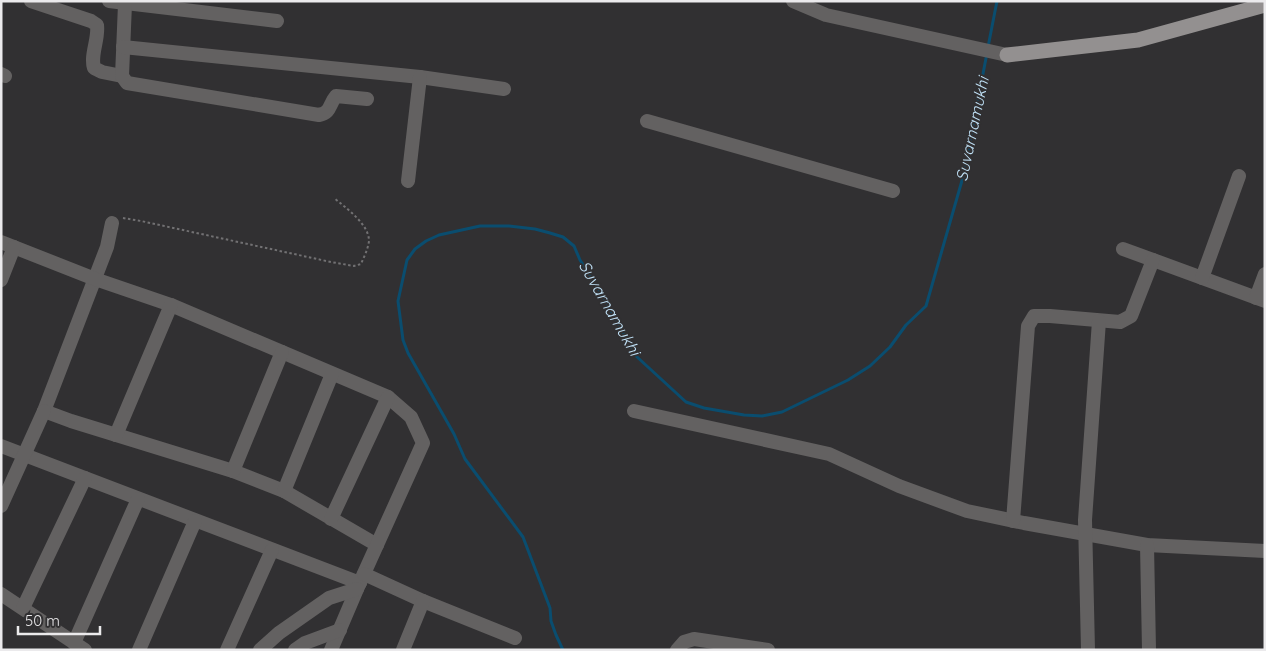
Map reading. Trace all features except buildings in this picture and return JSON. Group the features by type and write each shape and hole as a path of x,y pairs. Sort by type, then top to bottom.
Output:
{"main road":[{"path":"1007,55 1138,40 1265,5"}],"street":[{"path":"31,1 91,21 97,25 98,34 93,63 94,68 102,72 122,76"},
{"path":"109,1 277,22"},
{"path":"793,1 826,15 1007,55"},
{"path":"125,4 122,76 127,83 133,86 319,114 325,114 329,111 336,96 367,100"},
{"path":"123,47 420,77 504,89"},
{"path":"408,180 420,77"},
{"path":"648,121 893,191"},
{"path":"1202,278 1239,176"},
{"path":"1,506 26,455 44,411 107,247 112,223"},
{"path":"1,280 8,244 95,279 171,306 388,397 412,418 423,442 360,582 332,650"},
{"path":"1123,249 1260,299 1265,274"},
{"path":"1013,521 1028,326 1034,316 1120,322 1131,316 1153,260"},
{"path":"116,435 171,306"},
{"path":"1088,650 1085,520 1099,321"},
{"path":"233,471 282,352"},
{"path":"284,491 332,374"},
{"path":"331,519 388,397"},
{"path":"44,411 233,471 284,491 377,545"},
{"path":"634,411 829,454 899,486 967,511 1147,545 1265,551"},
{"path":"1,446 272,550 360,582 423,601 515,638"},
{"path":"23,608 85,478"},
{"path":"1,594 79,646 138,499"},
{"path":"139,650 195,521"},
{"path":"1147,545 1149,650"},
{"path":"227,650 272,550"},
{"path":"260,650 278,632 329,598 360,582"},
{"path":"403,650 423,601"},
{"path":"295,650 304,643 340,630"},
{"path":"677,650 684,642 694,639 733,647 768,650"}],"path":[{"path":"112,223 121,218 141,221 331,262 354,266 361,264 369,243 368,234 355,216 334,198"}],"waterway":[{"name":"Suvarnamukhi","path":"988,47 997,1"},
{"name":"Suvarnamukhi","path":"563,650 551,621 550,608 523,537 465,459 454,434 408,353 403,340 398,301 407,260 415,249 426,241 439,235 480,226 509,226 535,229 563,237 574,246 580,260 603,296 636,356 686,402 704,408 744,415 762,416 782,412 848,380 870,366 890,347 906,325 926,306 963,177 987,53"}]}
